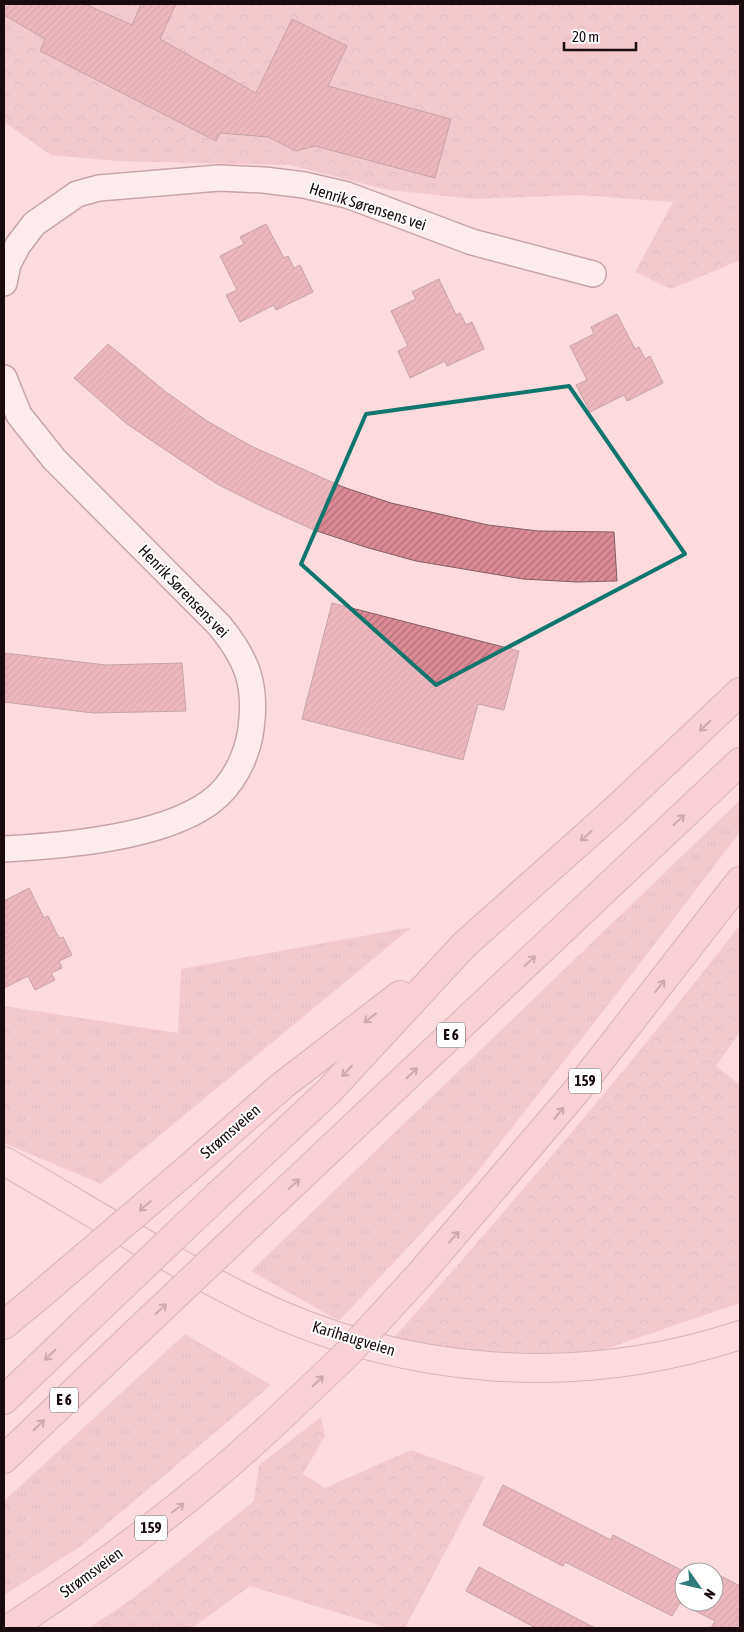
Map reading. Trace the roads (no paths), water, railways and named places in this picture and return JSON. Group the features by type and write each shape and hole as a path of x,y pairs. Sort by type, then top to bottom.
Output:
{"highway":[{"name":"E 6","path":"4,1400 329,1091 464,945 613,812 740,692"},
{"name":"E 6","path":"4,1459 740,762"},
{"name":"Strømsveien","path":"10,1628 68,1590 184,1503 236,1460 349,1352 421,1273 578,1089 740,881"},
{"name":"Strømsveien","path":"4,1325 182,1174 283,1085 464,945"}],"main road":[{"name":"Karihaugveien","path":"4,1161 249,1300 326,1331 390,1350 463,1365 500,1368 579,1368 624,1364 667,1356 740,1335"}],"street":[{"name":"Henrik Sørensens vei","path":"4,283 8,264 18,245 34,224 77,194 99,188 174,180 219,178 264,180 304,185 347,195 472,242 593,274"},
{"name":"Henrik Sørensens vei","path":"4,378 20,415 54,458 219,625 237,647 247,666 254,708 250,737 239,767 222,791 207,804 157,826 114,836 46,847 4,849"}]}
